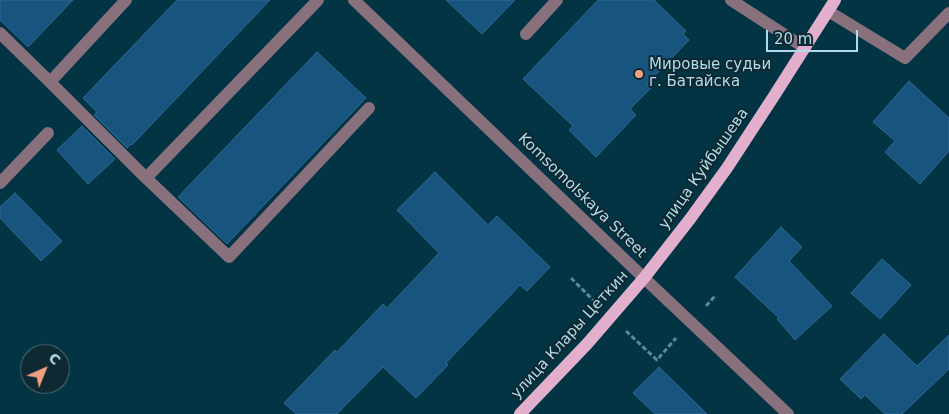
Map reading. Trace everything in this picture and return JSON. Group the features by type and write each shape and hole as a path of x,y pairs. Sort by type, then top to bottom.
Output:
{"main road":[{"name":"улица Куйбышева","path":"644,278 727,168 835,0"},
{"name":"улица Клары Цеткин","path":"520,414 587,344 644,278"}],"street":[{"path":"50,82 126,0"},
{"path":"146,178 318,0"},
{"name":"Komsomolskaya Street","path":"354,0 788,414"},
{"path":"526,34 558,0"},
{"path":"731,0 805,48"},
{"path":"828,11 904,58 949,13"},
{"path":"0,33 146,178 229,257 369,108"},
{"path":"0,183 48,133"}],"path":[{"path":"572,278 656,360 714,296"}],"building":[{"path":"0,0 73,0 28,47 0,20"},
{"path":"177,0 270,0 132,145 127,148 94,115 97,112 83,98"},
{"path":"446,0 515,0 482,34"},
{"path":"598,0 654,0 686,31 683,34 689,40 647,84 651,88 630,109 636,115 596,157 569,130 573,126 523,79"},
{"path":"317,52 366,98 227,244 178,197"},
{"path":"909,81 949,118 949,151 920,184 885,152 895,141 873,122"},
{"path":"82,126 115,159 88,184 57,150"},
{"path":"435,172 488,225 497,216 550,267 527,291 520,285 446,363 448,365 416,398 383,367 337,414 296,414 284,403 383,304 387,308 439,253 397,210"},
{"path":"15,193 62,241 41,261 0,218 0,207"},
{"path":"781,227 802,247 789,261 832,306 795,340 777,319 779,318 735,277"},
{"path":"882,259 911,285 880,319 851,293"},
{"path":"884,334 917,366 949,335 949,369 902,414 885,414 865,395 861,399 840,379"},
{"path":"659,367 707,414 655,414 633,393"}],"place":[{"name":"Мировые судьи г. Батайска","path":"639,74"}]}
